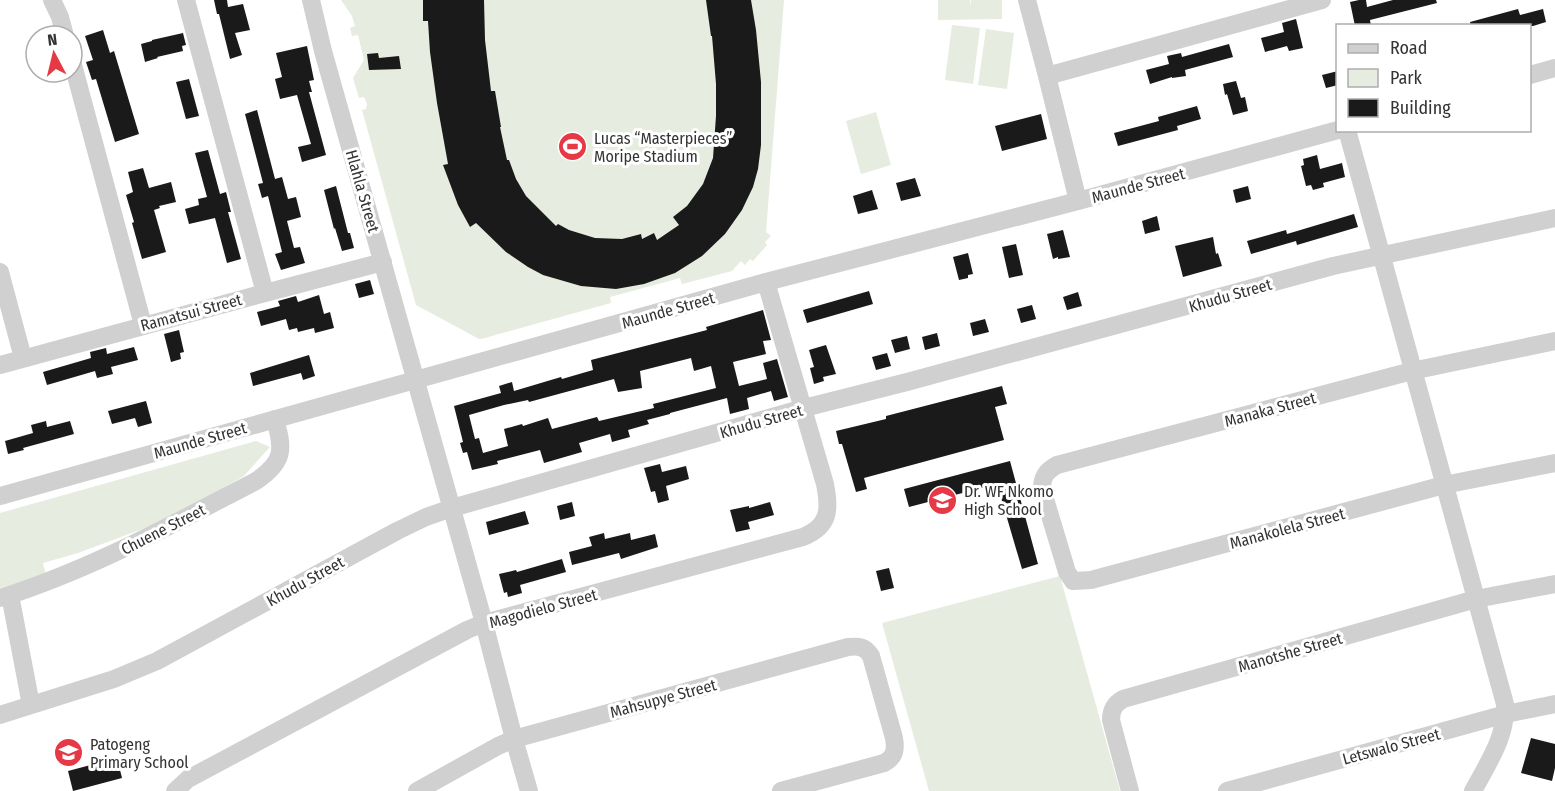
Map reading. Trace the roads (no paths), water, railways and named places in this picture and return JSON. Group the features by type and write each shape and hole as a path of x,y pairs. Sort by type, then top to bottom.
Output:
{"street":[{"path":"52,0 62,24"},
{"path":"186,0 265,292"},
{"name":"Hlahla Street","path":"310,0 529,791"},
{"path":"1027,0 1078,201"},
{"path":"1047,76 1322,0"},
{"path":"1531,75 1555,68"},
{"path":"78,84 143,325"},
{"name":"Maunde Street","path":"0,496 766,282 1078,201 1336,131"},
{"path":"1348,132 1502,690 1506,714 1502,737 1473,791"},
{"name":"Khudu Street","path":"0,715 114,679 157,661 397,531 452,508 804,408 1333,266 1555,218"},
{"name":"Ramatsui Street","path":"0,365 383,262"},
{"path":"0,272 23,358"},
{"name":"Magodielo Street","path":"175,791 188,779 449,639 484,623 803,537 821,526 826,518 828,497 766,282"},
{"name":"Manaka Street","path":"1054,530 1043,495 1042,483 1046,473 1057,465 1412,371 1555,340"},
{"name":"Chuene Street","path":"5,596 72,572 118,552 262,477 276,464 280,454 282,441 275,419"},
{"name":"Manakolela Street","path":"1054,530 1070,578 1073,581 1085,581 1444,485 1555,463"},
{"name":"Manotshe Street","path":"1131,791 1111,720 1113,708 1123,699 1476,599 1555,584"},
{"path":"5,596 31,705"},
{"name":"Mahsupye Street","path":"417,791 514,739 848,647 863,647 871,656 895,744 894,755 884,763 781,791"},
{"name":"Letswalo Street","path":"1227,791 1506,714 1555,704"}],"place":[{"name":"Lucas “Masterpieces” Moripe Stadium","path":"573,147"},
{"name":"Dr. WF Nkomo High School","path":"943,500"},
{"name":"Patogeng Primary School","path":"69,753"}]}
